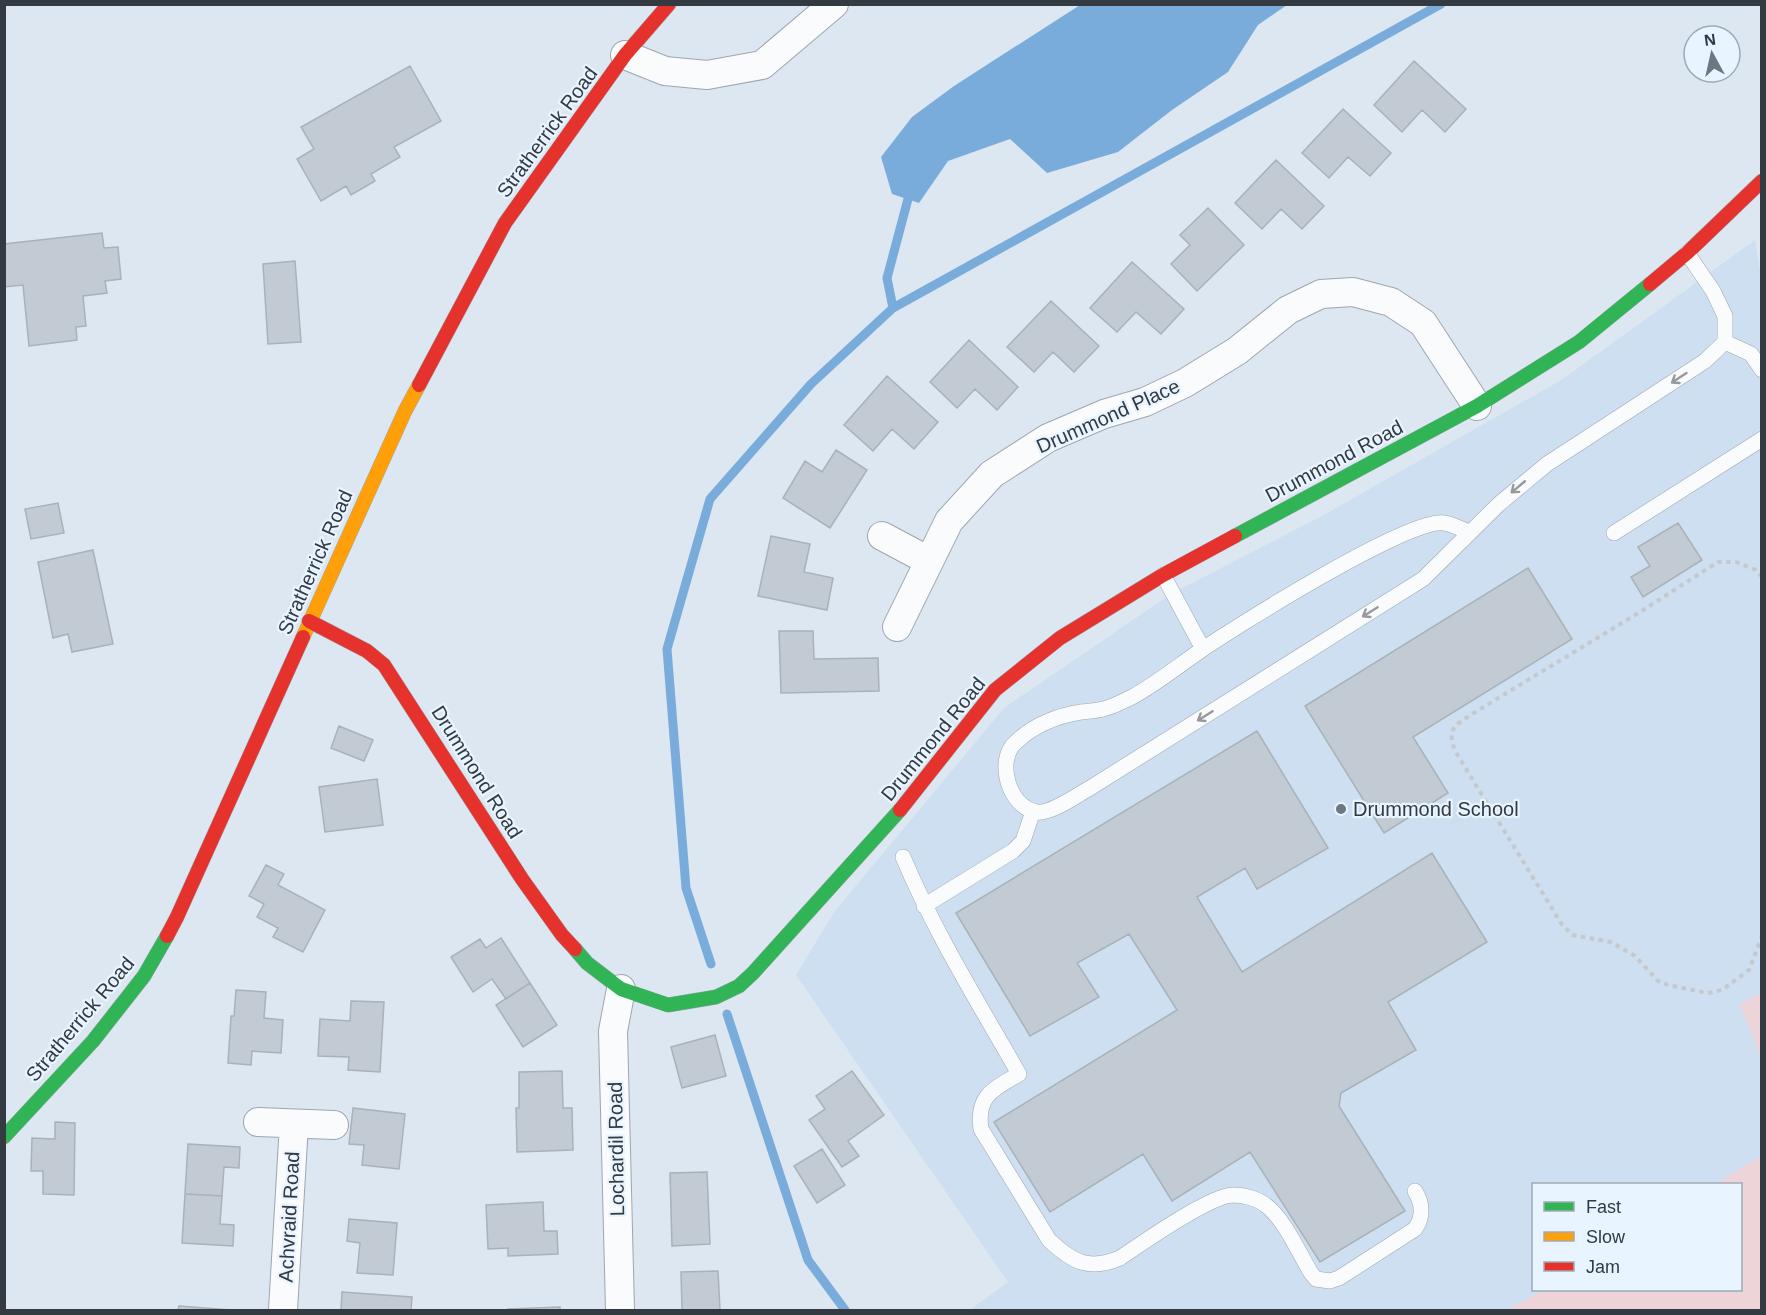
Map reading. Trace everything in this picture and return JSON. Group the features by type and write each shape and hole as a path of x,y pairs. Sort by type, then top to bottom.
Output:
{"street":[{"name":"Stratherrick Road","path":"4,1137 93,1041 144,976 177,917 405,411 505,223 625,55 669,4"},
{"path":"625,55 664,71 707,75 762,65 834,4"},
{"name":"Drummond Road","path":"309,621 367,651 384,666 522,879 562,935 587,963 621,989 668,1005 716,997 739,986 753,973 886,827 995,690 1060,638 1163,575 1477,406 1579,342 1688,253 1761,181"},
{"name":"Drummond Place","path":"897,627 949,521 992,474 1048,438 1104,414 1145,402 1185,382 1237,351 1288,310 1321,294 1353,292 1391,302 1423,323 1477,406"},
{"path":"882,536 929,561"},
{"name":"Lochardil Road","path":"620,1311 613,1031 621,989"},
{"path":"258,1122 334,1125"},
{"name":"Achvraid Road","path":"283,1311 294,1124"}],"lane":[{"path":"1469,532 1443,523 1420,527 1399,536 1343,564 1203,649 1134,696 1104,709 1080,712 1042,723 1013,743 1006,759 1006,777 1016,798 1027,809 1033,811 1051,809 1090,788 1423,579 1498,504 1547,464 1705,361 1725,342 1725,316 1713,291 1688,253"},
{"path":"1725,342 1751,354 1761,370"},
{"path":"1614,534 1761,439"},
{"path":"1163,575 1203,649"},
{"path":"924,906 1013,851 1023,841 1033,811"},
{"path":"903,857 924,906 1019,1074 990,1092 982,1104 979,1115 981,1129 1049,1240 1059,1250 1088,1265 1104,1265 1120,1258 1209,1203 1233,1196 1256,1199 1267,1206 1285,1229 1316,1279 1330,1281 1339,1278 1415,1229 1420,1221 1421,1213 1415,1191"}],"path":[{"path":"1761,577 1756,570 1736,562 1718,562 1456,724 1452,730 1451,740 1455,751 1554,912 1565,929 1572,935 1611,942 1635,956 1658,981 1708,993 1722,990 1749,970 1761,936"}],"shaded area":[{"name":"Drummond School","path":"1755,240 1762,283 1762,993 1740,1004 1761,1058 1761,1156 1717,1183 1532,1183 1532,1291 1542,1291 1507,1310 970,1310 1008,1282 796,975 835,911 1004,708 1171,594 1322,516 1563,379"},
{"path":"1761,993 1761,1058 1740,1004"},
{"path":"1761,1156 1761,1310 1507,1310 1542,1291 1742,1291 1742,1183 1717,1183"}],"water":[{"path":"1080,5 1287,5 1258,25 1228,72 1172,110 1118,152 1047,173 1010,139 948,161 919,203 892,194 881,157 912,117 954,86"}],"building":[{"path":"1414,61 1466,109 1445,132 1422,110 1402,132 1374,105"},
{"path":"410,66 441,121 394,147 400,157 371,174 375,181 351,195 346,186 321,201 297,159 314,149 301,127"},
{"path":"1343,109 1391,153 1370,176 1348,157 1329,178 1302,153"},
{"path":"1276,160 1324,206 1302,229 1281,209 1262,229 1235,203"},
{"path":"1208,208 1244,245 1197,291 1171,264 1190,245 1180,235"},
{"path":"102,233 104,248 118,247 121,279 105,281 107,293 83,296 86,326 76,327 77,340 29,346 23,285 4,287 4,244"},
{"path":"295,261 301,342 268,344 263,264"},
{"path":"1132,262 1184,309 1161,334 1136,312 1117,332 1090,308"},
{"path":"1051,301 1099,346 1074,372 1053,352 1034,372 1007,347"},
{"path":"969,340 1018,387 997,410 975,389 957,408 930,382"},
{"path":"887,376 938,422 914,449 892,429 873,451 844,425"},
{"path":"836,450 867,470 830,528 783,498 805,461 822,472"},
{"path":"58,503 64,533 31,539 25,509"},
{"path":"1678,523 1702,560 1643,597 1631,577 1650,566 1638,547"},
{"path":"771,536 810,544 804,572 833,578 827,610 758,596"},
{"path":"93,550 113,644 72,652 68,634 53,638 38,562"},
{"path":"1528,568 1572,639 1413,737 1448,793 1384,833 1305,706"},
{"path":"779,631 813,631 814,659 878,658 879,691 781,693"},
{"path":"339,726 373,740 364,761 331,748"},
{"path":"1257,731 1328,848 1257,889 1245,868 1197,897 1242,972 1432,853 1487,942 1388,1002 1416,1050 1341,1093 1339,1106 1405,1211 1320,1262 1250,1152 1172,1201 1143,1154 1050,1212 994,1122 1177,1010 1129,934 1077,963 1099,997 1030,1036 956,913"},
{"path":"377,779 383,825 325,832 319,787"},
{"path":"266,865 284,874 278,885 325,910 303,952 273,937 278,928 257,917 264,904 249,896"},
{"path":"501,938 530,983 506,999 492,979 473,992 451,957 480,939 486,948"},
{"path":"530,983 557,1025 523,1047 496,1005"},
{"path":"236,990 266,992 264,1018 283,1020 281,1053 252,1051 251,1065 228,1063 231,1016 234,1016"},
{"path":"351,1001 384,1002 380,1072 348,1070 349,1057 318,1056 320,1019 350,1021"},
{"path":"715,1035 726,1076 682,1088 671,1047"},
{"path":"562,1071 563,1108 572,1108 573,1150 517,1152 516,1108 519,1108 519,1072"},
{"path":"852,1071 884,1115 848,1141 859,1156 842,1167 809,1120 825,1109 816,1096"},
{"path":"353,1108 405,1114 399,1169 362,1165 364,1145 349,1144"},
{"path":"55,1122 75,1123 74,1195 43,1194 43,1171 31,1171 32,1138 55,1139"},
{"path":"188,1144 240,1147 239,1168 224,1167 222,1196 185,1194"},
{"path":"822,1149 845,1185 817,1203 794,1166"},
{"path":"707,1172 710,1244 672,1246 670,1173"},
{"path":"185,1194 222,1196 220,1224 234,1225 233,1246 182,1243"},
{"path":"543,1202 544,1231 557,1231 558,1254 508,1256 508,1248 488,1249 486,1205"},
{"path":"349,1219 397,1223 393,1275 357,1273 360,1243 347,1241"},
{"path":"718,1271 720,1310 682,1310 681,1272"},
{"path":"342,1292 412,1297 411,1310 341,1310"},
{"path":"179,1306 231,1310 178,1310"},
{"path":"560,1307 560,1310 508,1310 508,1309"}],"waterway":[{"path":"711,964 686,888 667,649 710,499 811,384 893,308 1441,4"},
{"path":"893,308 887,278 908,199"},
{"path":"727,1014 808,1260 845,1310"}],"traffic: fast":[{"path":"1235,536 1477,406 1579,342 1650,284"},
{"path":"575,949 587,963 621,989 668,1005 716,997 739,986 753,973 900,810"},
{"path":"4,1137 93,1041 144,976 167,936"}],"traffic: slow":[{"path":"303,637 405,411 419,385"}],"traffic: jam":[{"path":"419,385 505,223 625,55 669,4"},
{"path":"1650,284 1687,253 1762,181"},
{"path":"900,810 995,690 1060,638 1163,575 1235,536"},
{"path":"309,621 367,651 384,665 522,879 562,935 575,949"},
{"path":"167,936 303,637"}],"place":[{"name":"Drummond School","path":"1341,809"}]}
